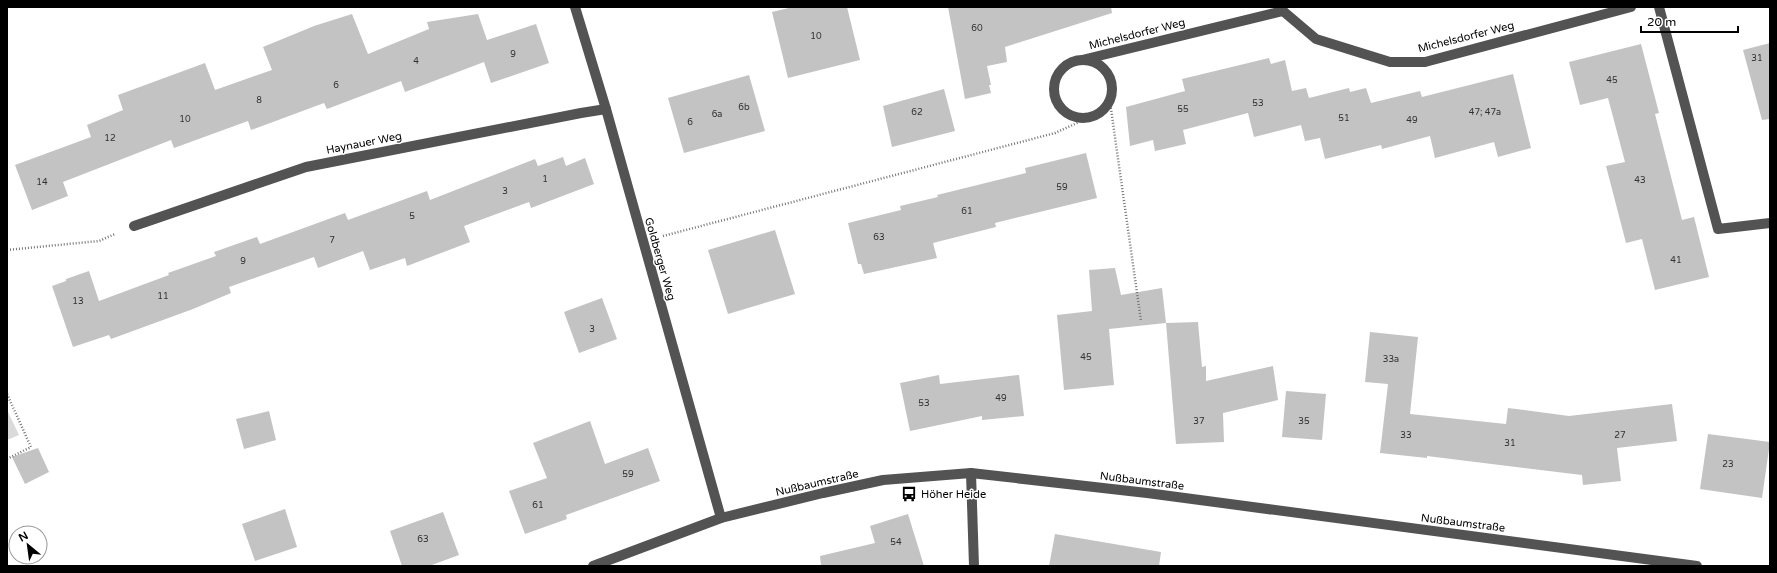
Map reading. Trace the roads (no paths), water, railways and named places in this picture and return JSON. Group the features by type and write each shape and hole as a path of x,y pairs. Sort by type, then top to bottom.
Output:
{"street":[{"name":"Goldberger Weg","path":"574,7 606,109 721,518"},
{"name":"Michelsdorfer Weg","path":"1082,60 1283,9 1316,39 1390,62 1425,62 1631,7"},
{"path":"1659,7 1718,229 1770,223"},
{"path":"1082,60 1091,60 1099,64 1108,73 1113,85 1113,94 1110,102 1097,115 1088,118 1079,118 1070,115 1062,109 1054,92 1058,74 1064,67 1072,62 1082,60"},
{"name":"Haynauer Weg","path":"134,226 306,167 606,109"},
{"path":"971,473 974,566"},
{"name":"Nußbaumstraße","path":"593,566 721,518 883,480 971,473 1147,493 1697,566"}],"place":[{"name":"Höher Heide","path":"909,494"}]}
